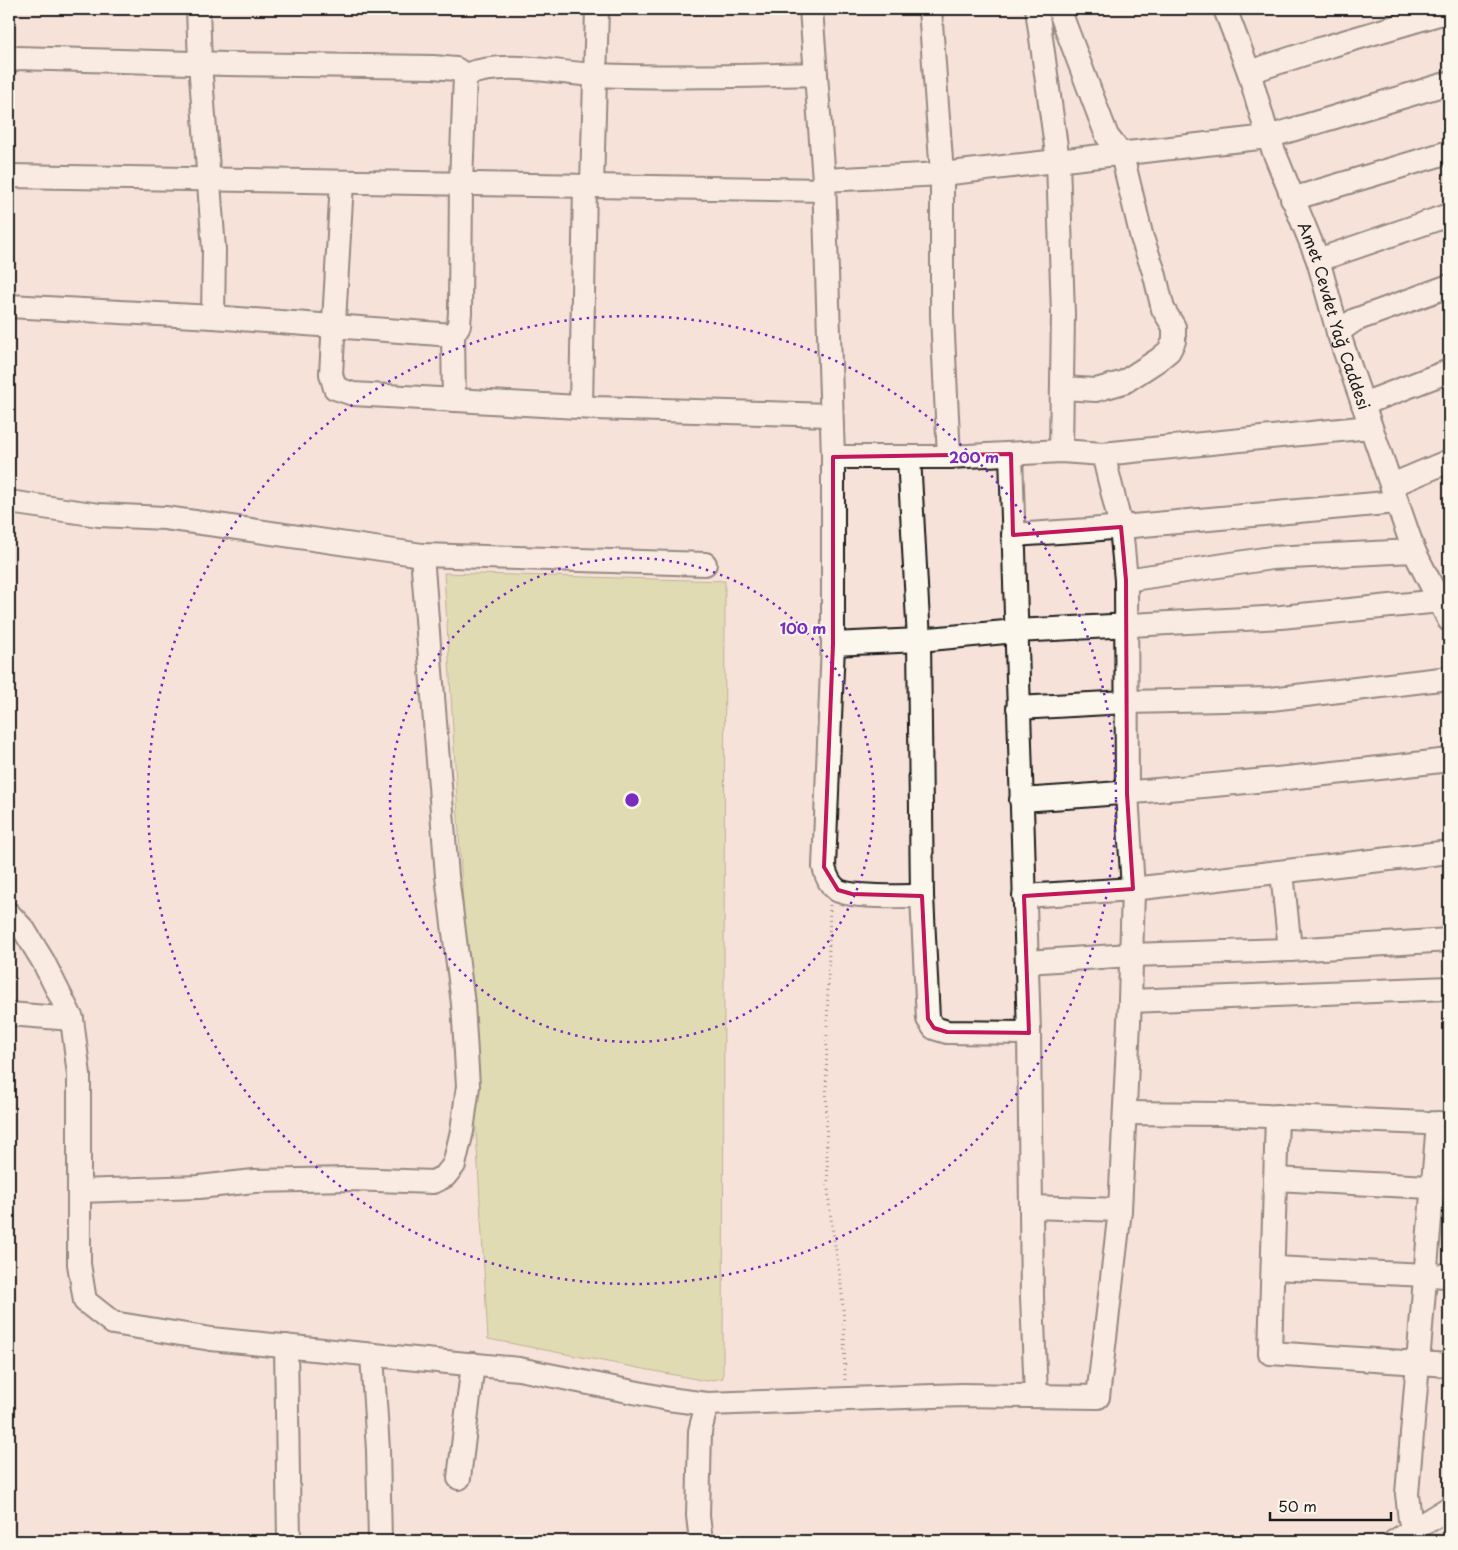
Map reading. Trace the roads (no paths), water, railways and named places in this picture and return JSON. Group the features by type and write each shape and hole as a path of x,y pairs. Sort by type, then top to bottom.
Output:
{"street":[{"path":"198,9 200,63 214,250 213,317"},
{"path":"581,407 588,185 597,9"},
{"path":"811,9 824,185 833,457 832,644 824,867 832,885 838,890 852,894 922,896"},
{"path":"930,9 942,174 942,315 950,457"},
{"path":"1037,9 1058,161 1063,314 1062,451"},
{"path":"1059,9 1108,136 1122,155 1142,238 1154,272 1163,309 1174,328 1174,341 1168,351 1158,360 1124,382 1096,390 1062,388"},
{"name":"Amet Cevdet Yağ Caddesi","path":"1225,9 1249,72 1268,137 1318,260 1338,332 1414,551 1445,611"},
{"path":"1249,72 1323,48 1449,12"},
{"path":"9,62 16,58 432,67 456,69 465,75"},
{"path":"465,75 479,70 507,67 595,75 715,76 816,74"},
{"path":"454,400 453,335 459,325 460,312 461,183 465,75"},
{"path":"9,176 588,185 824,185 1122,155 1268,137 1449,83"},
{"path":"1292,199 1449,152"},
{"path":"342,182 331,374 335,388 353,394 581,407 831,414"},
{"path":"1318,260 1449,215"},
{"path":"1338,332 1355,320 1449,286"},
{"path":"9,306 213,317 453,335"},
{"path":"1363,404 1449,371"},
{"path":"833,457 950,457 1062,451 1103,454 1370,427"},
{"path":"1011,454 1029,1032 1032,1297 1036,1396"},
{"path":"9,914 24,930 43,961 72,1019 79,1074 79,1264 85,1301 113,1323 211,1339 519,1369 668,1399 707,1404 962,1395 1098,1397 1120,1210 1130,1001 1133,889 1127,794 1126,580 1121,527 1103,454"},
{"path":"909,457 919,640 922,896 928,1019 934,1028 947,1032 1029,1032"},
{"path":"1014,535 1121,527 1394,493 1449,462"},
{"path":"9,502 99,515 164,518 422,555 705,564"},
{"path":"1126,580 1271,558 1414,551"},
{"path":"79,1191 199,1187 254,1181 348,1179 433,1182 446,1176 454,1165 462,1131 468,1086 463,1004 446,866 422,555"},
{"path":"832,644 919,640 1016,631 1126,625 1445,611"},
{"path":"1018,708 1126,702 1271,699 1449,678"},
{"path":"1021,800 1127,794 1312,776 1449,760"},
{"path":"1024,896 1133,889 1449,852"},
{"path":"1282,872 1290,950"},
{"path":"1027,962 1290,950 1449,940"},
{"path":"1130,1001 1449,988"},
{"path":"9,1014 72,1019"},
{"path":"1125,1113 1277,1116 1444,1123 1441,1188 1426,1274 1407,1494 1410,1520 1416,1528"},
{"path":"1277,1116 1270,1353 1449,1365"},
{"path":"1275,1179 1441,1188"},
{"path":"1031,1207 1120,1210"},
{"path":"1273,1268 1449,1276"},
{"path":"286,1346 289,1541"},
{"path":"372,1354 380,1541"},
{"path":"459,1478 473,1364"},
{"path":"701,1541 698,1516 700,1431 707,1404"},
{"path":"1395,1541 1449,1508"}]}
